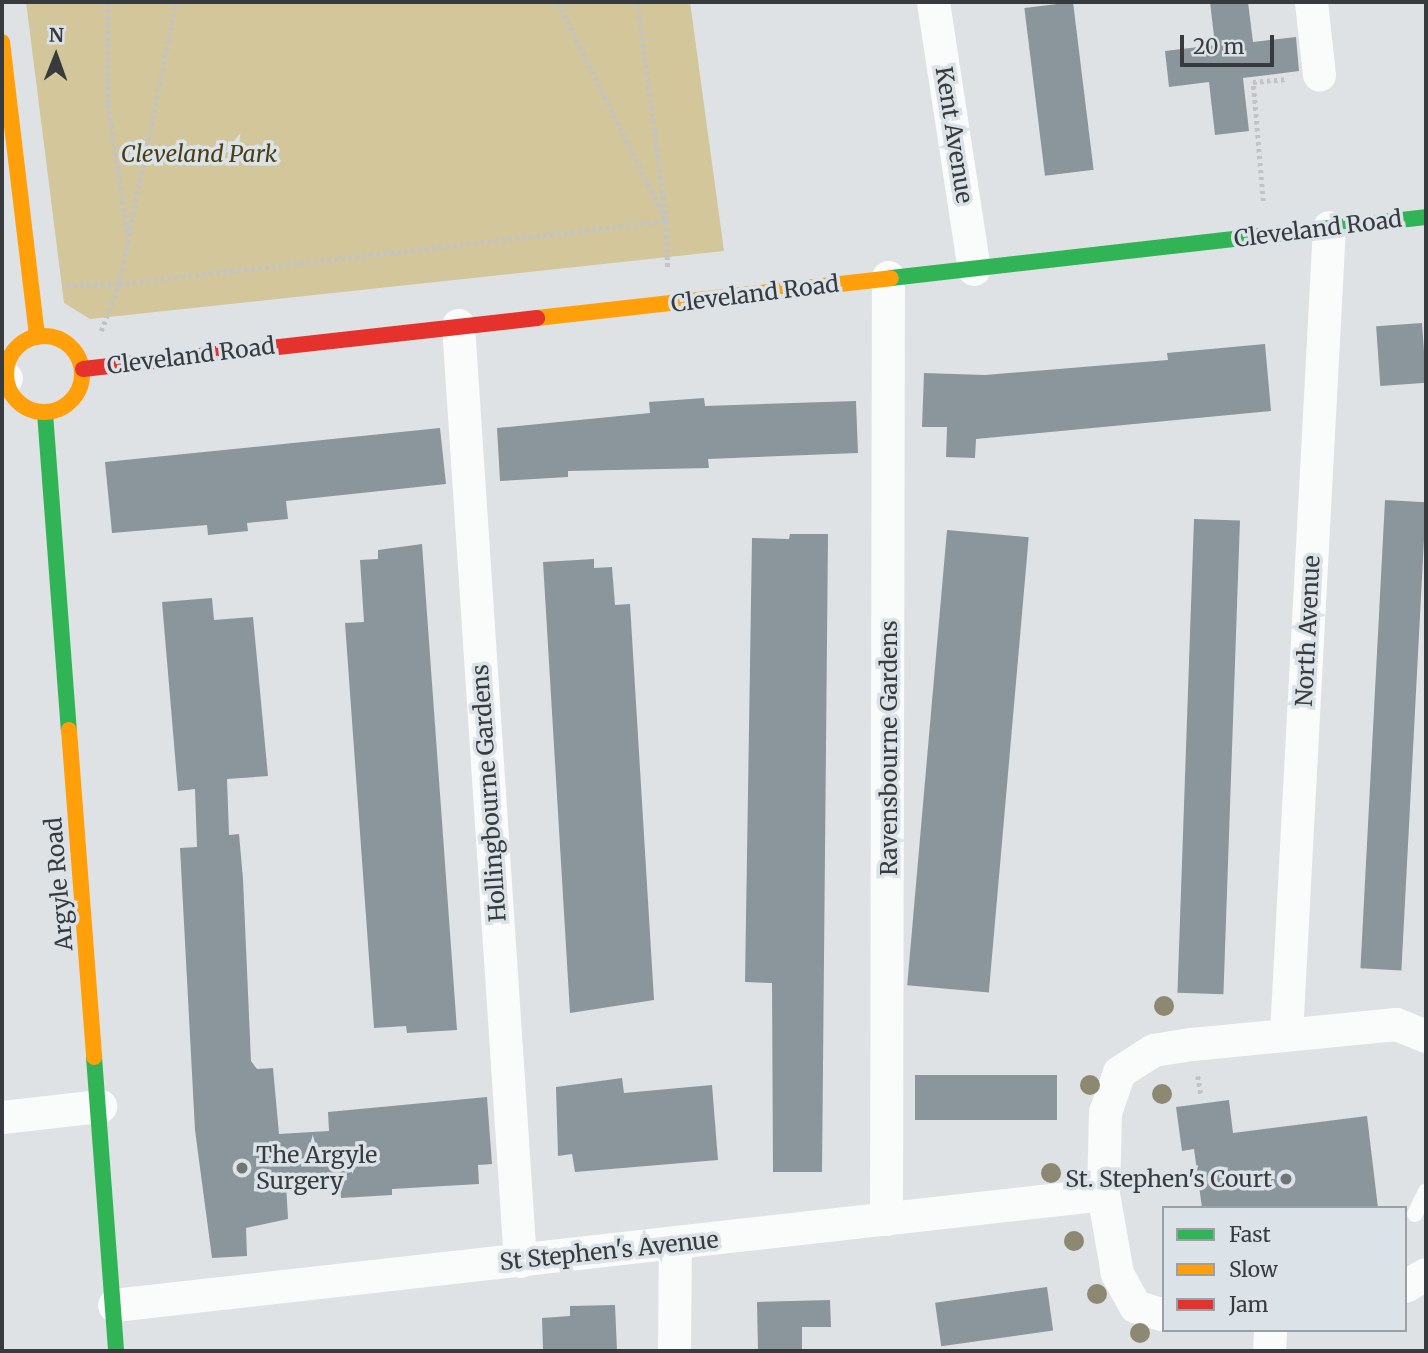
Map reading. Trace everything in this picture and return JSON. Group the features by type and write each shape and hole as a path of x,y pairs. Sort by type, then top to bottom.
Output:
{"main road":[{"path":"2,42 37,337"},
{"name":"Cleveland Road","path":"83,369 1426,217"},
{"path":"37,337 67,343 83,369 74,398 45,413 23,407 4,379 9,358 37,337"},
{"name":"Argyle Road","path":"45,413 100,1106 116,1351"}],"street":[{"name":"Kent Avenue","path":"933,2 974,269"},
{"path":"1311,2 1319,75"},
{"name":"North Avenue","path":"1286,1034 1329,228"},
{"name":"Ravensbourne Gardens","path":"886,1219 888,277"},
{"name":"Hollingbourne Gardens","path":"458,325 520,1261"},
{"path":"1162,1314 1135,1306 1117,1273 1102,1194 1105,1112 1119,1072 1153,1050 1286,1034 1396,1024 1426,1036"},
{"path":"2,1117 100,1106"},
{"name":"St Stephen's Avenue","path":"114,1305 1102,1194"},
{"path":"674,1351 675,1244"},
{"path":"1407,1285 1426,1275"},
{"path":"1269,1351 1270,1332"}],"lane":[{"path":"1415,1214 1426,1191"}],"path":[{"path":"108,2 108,104 129,238"},
{"path":"102,366 98,339 119,284 176,2"},
{"path":"558,2 666,221"},
{"path":"637,2 666,221 670,304"},
{"path":"1266,235 1253,82 1319,75"},
{"path":"30,285 119,284 666,221"}],"green space":[{"name":"Cleveland Park","path":"26,2 690,2 724,251 90,319 64,303"}],"building":[{"path":"1073,2 1094,170 1045,176 1024,8"},
{"path":"1210,2 1248,2 1253,42 1296,37 1299,71 1243,78 1249,131 1215,135 1209,82 1169,87 1165,51 1215,45"},
{"path":"1422,323 1426,383 1380,386 1376,326"},
{"path":"1265,344 1271,411 976,439 975,458 946,457 947,427 922,427 924,373 985,375 1168,360 1167,353"},
{"path":"704,398 705,406 856,401 858,453 708,459 709,468 568,471 568,477 500,481 497,428 650,413 649,402"},
{"path":"440,428 446,484 286,501 288,519 247,523 248,531 208,535 207,525 112,533 105,462"},
{"path":"1385,500 1426,502 1401,971 1360,968"},
{"path":"1194,519 1240,521 1223,994 1177,993"},
{"path":"947,530 1029,537 989,992 907,985"},
{"path":"790,534 828,534 822,1172 773,1172 772,983 745,982 752,538 789,539"},
{"path":"422,544 457,1030 407,1033 406,1026 374,1028 345,623 364,622 360,560 378,559 378,550"},
{"path":"594,559 594,568 612,567 615,605 630,604 654,1000 570,1013 543,562"},
{"path":"212,598 214,620 253,617 268,776 227,779 229,835 239,834 251,1061 257,1069 273,1068 279,1134 329,1131 328,1112 487,1097 492,1164 478,1165 479,1184 392,1189 392,1195 341,1198 340,1181 286,1184 288,1219 246,1228 247,1256 212,1258 195,1130 180,848 197,847 195,789 178,791 162,602"},
{"path":"915,1075 1057,1075 1057,1120 915,1120"},
{"path":"622,1078 624,1093 712,1085 718,1160 575,1172 572,1154 558,1156 556,1087"},
{"name":"St. Stephen's Court","path":"1229,1100 1233,1133 1367,1116 1378,1206 1202,1206 1194,1149 1182,1151 1176,1107"},
{"path":"1047,1287 1053,1331 941,1346 935,1303"},
{"path":"830,1300 831,1327 802,1327 802,1351 758,1351 757,1302"},
{"path":"615,1305 617,1351 543,1351 542,1318 570,1316 570,1306"}],"traffic: fast":[{"path":"891,278 1426,217"},
{"path":"45,413 69,730"},
{"path":"94,1057 116,1351"}],"traffic: slow":[{"path":"2,42 37,337"},
{"path":"537,318 891,278"},
{"path":"44,336 59,339 71,347 79,359 82,374 79,389 71,401 59,409 44,412 29,409 17,401 9,389 6,374 9,359 17,347 29,339 44,336"},
{"path":"69,730 94,1057"}],"traffic: jam":[{"path":"83,369 537,318"}],"place":[{"name":"The Argyle Surgery","path":"242,1168"},
{"name":"St. Stephen's Court","path":"1286,1179"}]}
